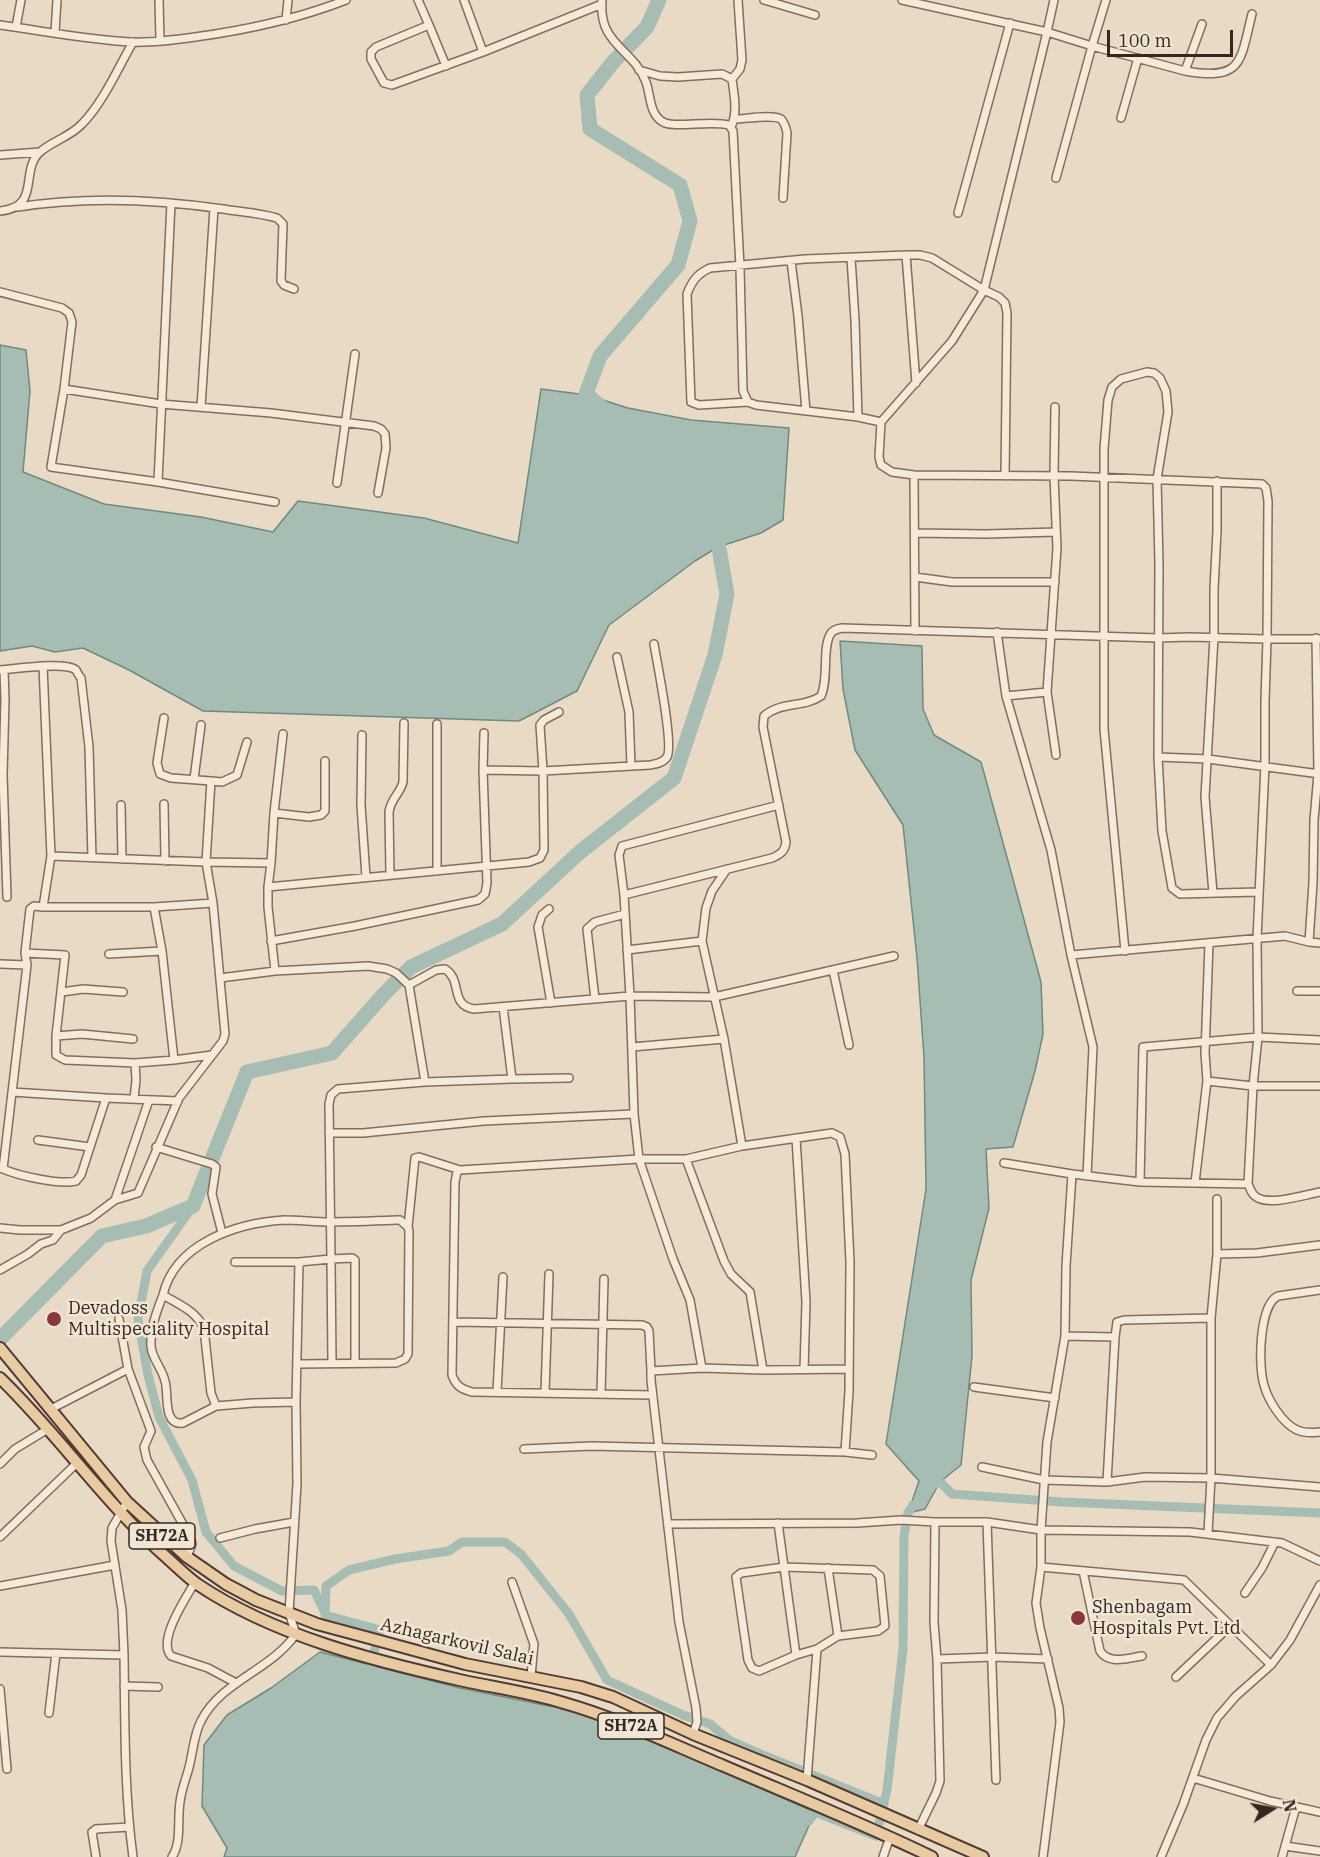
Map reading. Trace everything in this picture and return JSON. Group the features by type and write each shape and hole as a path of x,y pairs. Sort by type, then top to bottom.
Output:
{"main road":[{"name":"Azhagarkovil Salai","path":"0,1348 127,1502 187,1557 226,1584 256,1600 317,1624 372,1639 465,1664 581,1687 613,1697 693,1734 807,1778 918,1830 983,1857"},
{"name":"Azhagarkovil Salai","path":"0,1378 48,1429 120,1513 195,1582 260,1619 296,1634 416,1670 563,1702 630,1725 932,1857"}],"street":[{"path":"16,27 21,0"},
{"path":"55,32 57,0"},
{"path":"159,0 160,41"},
{"path":"286,20 288,0"},
{"path":"0,25 133,42 160,41 217,34 286,20 346,0"},
{"path":"418,0 446,66"},
{"path":"464,0 483,52"},
{"path":"738,0 742,60 740,69 732,80 735,119 731,127 734,136 740,267 743,391 748,402"},
{"path":"764,0 815,15"},
{"path":"902,0 1047,32 1210,76 1224,73 1241,59 1252,14"},
{"path":"1054,0 984,290 952,342 881,422 879,457 881,465 892,472 914,475 1103,477 1256,482 1266,488 1268,501 1267,639 1265,765 1258,892 1258,1037 1252,1086 1248,1184 1252,1194 1262,1200 1273,1201 1320,1192"},
{"path":"1056,178 1106,0"},
{"path":"429,25 376,47 371,52 371,59 381,81 387,85 446,66 602,2 606,31 646,81 651,106 660,120 671,124 720,122 731,127"},
{"path":"958,213 1010,24"},
{"path":"1185,71 1202,24"},
{"path":"0,155 40,152 66,138 82,125 94,109 133,42"},
{"path":"1121,118 1138,58"},
{"path":"639,70 660,76 678,77 722,74 732,80"},
{"path":"735,119 772,117 780,118 784,124 787,133 783,198"},
{"path":"18,207 24,201 35,160 40,152"},
{"path":"0,211 91,199 121,199 272,216 280,220 283,231 281,281 284,285 294,289"},
{"path":"158,482 171,203"},
{"path":"201,407 214,208"},
{"path":"906,255 916,383"},
{"path":"881,422 748,402 699,405 691,402 687,294 693,280 710,268 906,255 932,258 999,297 1005,303 1007,312 1005,476"},
{"path":"851,258 858,417"},
{"path":"791,261 806,411"},
{"path":"0,292 62,308 69,313 72,322 72,335 51,467 275,502"},
{"path":"337,483 355,354"},
{"path":"1125,951 1104,729 1103,477 1108,400 1112,387 1120,379 1147,372 1154,373 1160,378 1166,391 1168,412 1157,479 1158,757 1162,831 1169,883 1175,892 1180,894 1258,892"},
{"path":"64,389 161,404 374,426 385,434 386,448 378,493"},
{"path":"1055,407 1056,532 1047,692 1056,755"},
{"path":"914,475 915,631"},
{"path":"1213,893 1204,797 1214,637 1217,481"},
{"path":"915,533 1056,532"},
{"path":"915,577 952,582 1054,582"},
{"path":"624,894 772,858 781,854 785,849 786,842 763,727 764,716 783,705 813,700 821,696 826,678 828,643 830,634 834,630 842,628 1158,638 1318,638 1319,774 1314,820 1309,942"},
{"path":"997,632 1006,696 1051,850 1071,955 1093,1047 1087,1176"},
{"path":"483,770 543,771 661,763 666,759 669,750 654,644"},
{"path":"618,657 629,712 631,766"},
{"path":"43,666 51,856 43,907"},
{"path":"7,897 2,670 43,666 70,668 77,671 83,685 89,747 92,858"},
{"path":"1006,696 1047,692"},
{"path":"268,886 529,862 540,858 544,850 540,725 544,720 559,712"},
{"path":"164,718 157,769 164,777 222,782 237,775 247,742"},
{"path":"390,875 389,812 391,803 403,782 404,723"},
{"path":"437,724 437,871"},
{"path":"194,779 201,725"},
{"path":"271,941 478,900 484,894 487,883 484,733"},
{"path":"275,971 267,907 283,734"},
{"path":"362,735 361,805 366,877"},
{"path":"1158,757 1265,765 1319,774"},
{"path":"274,813 309,817 321,815 326,804 325,761"},
{"path":"0,1228 61,1230 91,1218 116,1200 138,1192 178,1101 223,1041 225,1034 213,903 206,862 211,781"},
{"path":"164,804 165,861"},
{"path":"121,805 122,859"},
{"path":"702,1368 690,1300 673,1259 639,1160 634,1114 624,894 619,855 622,846 779,805"},
{"path":"51,856 271,863"},
{"path":"728,869 712,891 706,908 702,941 724,1039 742,1146"},
{"path":"106,1098 81,1175 76,1180 71,1182 21,1175 2,1168 27,965 25,953 30,909 34,906 154,907 213,903"},
{"path":"154,907 162,951 174,1060"},
{"path":"549,909 542,915 538,927 551,1003"},
{"path":"595,999 587,929 595,922 625,914"},
{"path":"1071,955 1286,936 1309,942 1320,942"},
{"path":"627,950 702,941"},
{"path":"1195,1183 1207,1081 1209,944"},
{"path":"109,954 162,951"},
{"path":"25,953 65,955 56,1036 56,1055 64,1060 135,1063 213,1055"},
{"path":"407,984 436,970 445,969 450,972 460,1003 465,1008 474,1009 630,996 714,997 894,956"},
{"path":"0,964 27,965"},
{"path":"220,978 275,971 368,966 387,969 407,984 425,1082"},
{"path":"833,970 849,1045"},
{"path":"62,992 83,989 123,992"},
{"path":"1296,991 1320,991"},
{"path":"503,1007 512,1079"},
{"path":"56,1036 82,1034 134,1039"},
{"path":"1140,1182 1143,1047 1258,1037 1320,1040"},
{"path":"632,1047 724,1039"},
{"path":"134,1099 135,1063"},
{"path":"332,1363 329,1104 334,1091 425,1082 569,1078"},
{"path":"1207,1081 1252,1086 1320,1086"},
{"path":"12,1092 178,1101"},
{"path":"116,1200 149,1100"},
{"path":"329,1133 363,1133 484,1121 634,1114"},
{"path":"298,1364 396,1363 405,1359 408,1354 408,1227 416,1158 422,1157 460,1170 686,1159 742,1146 832,1133 840,1137 844,1145 850,1262 849,1369 845,1452"},
{"path":"796,1138 806,1302 804,1370"},
{"path":"38,1140 90,1147"},
{"path":"156,1147 216,1167 212,1194 222,1233"},
{"path":"686,1159 724,1261 731,1274 750,1292 763,1370"},
{"path":"1004,1163 1140,1182 1248,1184"},
{"path":"460,1170 457,1172 455,1182 452,1375 455,1383 462,1390 472,1392 652,1395"},
{"path":"1043,1857 1060,1722 1057,1695 1036,1603 1041,1567 1047,1442 1065,1336 1066,1266 1072,1174"},
{"path":"1208,1533 1211,1478 1211,1318 1217,1254 1217,1199"},
{"path":"296,1402 216,1406 183,1423 178,1424 172,1420 169,1414 166,1382 152,1353 150,1343 154,1322 169,1278 181,1261 200,1246 222,1233 249,1225 284,1220 330,1222 400,1220 408,1227"},
{"path":"0,1270 41,1244 53,1240 61,1230"},
{"path":"1217,1254 1257,1253 1320,1245"},
{"path":"234,1262 299,1262 352,1258 355,1260 355,1362"},
{"path":"172,1857 177,1849 180,1803 200,1722 213,1703 236,1683 271,1660 290,1643 296,1634 289,1613 297,1484 299,1262"},
{"path":"545,1393 549,1274"},
{"path":"497,1392 503,1277"},
{"path":"601,1394 604,1279"},
{"path":"1320,1290 1278,1296 1268,1304 1263,1329 1261,1361 1263,1384 1269,1398 1288,1425 1307,1433 1320,1432"},
{"path":"163,1295 194,1314 201,1321 204,1329 211,1393 216,1406"},
{"path":"1107,1482 1117,1322 1211,1318"},
{"path":"119,1319 128,1369 151,1431 144,1447 147,1460 192,1540 187,1557"},
{"path":"453,1322 642,1325 647,1327 650,1336 652,1395 679,1622 696,1708 697,1722 693,1734"},
{"path":"1065,1336 1115,1337"},
{"path":"651,1371 702,1368 849,1369"},
{"path":"51,1409 128,1369"},
{"path":"974,1387 1054,1398"},
{"path":"0,1464 15,1449 48,1429"},
{"path":"524,1449 591,1446 658,1447 845,1452 872,1455"},
{"path":"0,1537 76,1463"},
{"path":"982,1467 1044,1480 1107,1482 1145,1477 1211,1478 1320,1487"},
{"path":"127,1502 112,1528 111,1541 123,1610 125,1765 133,1857"},
{"path":"668,1524 857,1523 902,1520 987,1522 1041,1530 1208,1533 1275,1542 1320,1561"},
{"path":"220,1539 255,1529 294,1522"},
{"path":"918,1830 940,1781 934,1623 935,1522"},
{"path":"987,1522 996,1780"},
{"path":"778,1523 796,1655"},
{"path":"1245,1593 1262,1568 1275,1542"},
{"path":"0,1586 115,1565"},
{"path":"1041,1567 1184,1580 1271,1665"},
{"path":"784,1568 828,1568 873,1570 879,1576 885,1626 878,1631 838,1636 817,1649 796,1655 759,1671 752,1668 748,1660 737,1575 784,1568"},
{"path":"828,1568 838,1636"},
{"path":"1083,1571 1103,1656 1116,1660 1142,1656"},
{"path":"195,1582 175,1618 166,1646 167,1652 171,1656 208,1668 236,1683"},
{"path":"512,1582 534,1644 531,1676"},
{"path":"1161,1857 1206,1740 1217,1718 1236,1696 1271,1665 1295,1632 1320,1585"},
{"path":"1176,1677 1230,1626"},
{"path":"807,1778 817,1649"},
{"path":"0,1653 124,1655"},
{"path":"49,1713 56,1653"},
{"path":"937,1659 993,1657 1048,1659"},
{"path":"124,1686 158,1687"},
{"path":"0,1689 7,1770"},
{"path":"1193,1778 1270,1801 1320,1812"},
{"path":"1282,1857 1296,1807"},
{"path":"96,1857 92,1832 96,1829 129,1827"},
{"path":"882,1857 886,1835"},
{"path":"1285,1846 1320,1851"}],"shaded area":[{"path":"0,345 26,350 30,391 23,472 104,504 201,517 273,532 298,501 424,518 518,543 541,389 587,395 628,408 691,420 789,428 783,520 761,533 718,547 695,561 609,625 577,691 519,721 203,711 129,670 83,648 55,652 32,646 0,651"},
{"path":"840,641 922,646 923,709 934,735 981,762 1041,982 1043,1034 1013,1147 986,1149 989,1208 971,1280 972,1356 961,1465 940,1482 925,1509 908,1513 919,1481 886,1444 926,1189 924,1057 917,958 903,825 855,750 843,689"},
{"path":"320,1652 460,1688 569,1710 634,1732 815,1812 795,1857 224,1857 227,1848 202,1806 204,1745 227,1715 271,1688"}],"waterway":[{"path":"602,408 586,394 600,356 678,265 690,221 680,185 590,129 587,95 614,61 647,27 659,0"},
{"path":"0,1339 102,1236 146,1226 193,1206 247,1072 332,1053 411,967 502,924 580,852 674,778 715,655 727,594 717,537 709,528"},
{"path":"193,1206 147,1271 138,1319 148,1375 159,1417 192,1480 206,1532 234,1566 282,1591 314,1590 324,1611"},
{"path":"929,1486 940,1482 952,1494 1062,1502 1320,1513"},
{"path":"809,1821 815,1812 876,1836 887,1790 903,1649 904,1536 908,1513 913,1505"},
{"path":"371,1664 380,1630 325,1615 326,1586 349,1570 395,1559 449,1551 462,1542 505,1542 521,1554 569,1614 607,1680 683,1715 710,1724 729,1740 884,1804"}],"place":[{"name":"Devadoss Multispeciality Hospital","path":"54,1319"},
{"name":"Shenbagam Hospitals Pvt. Ltd","path":"1078,1618"}]}
